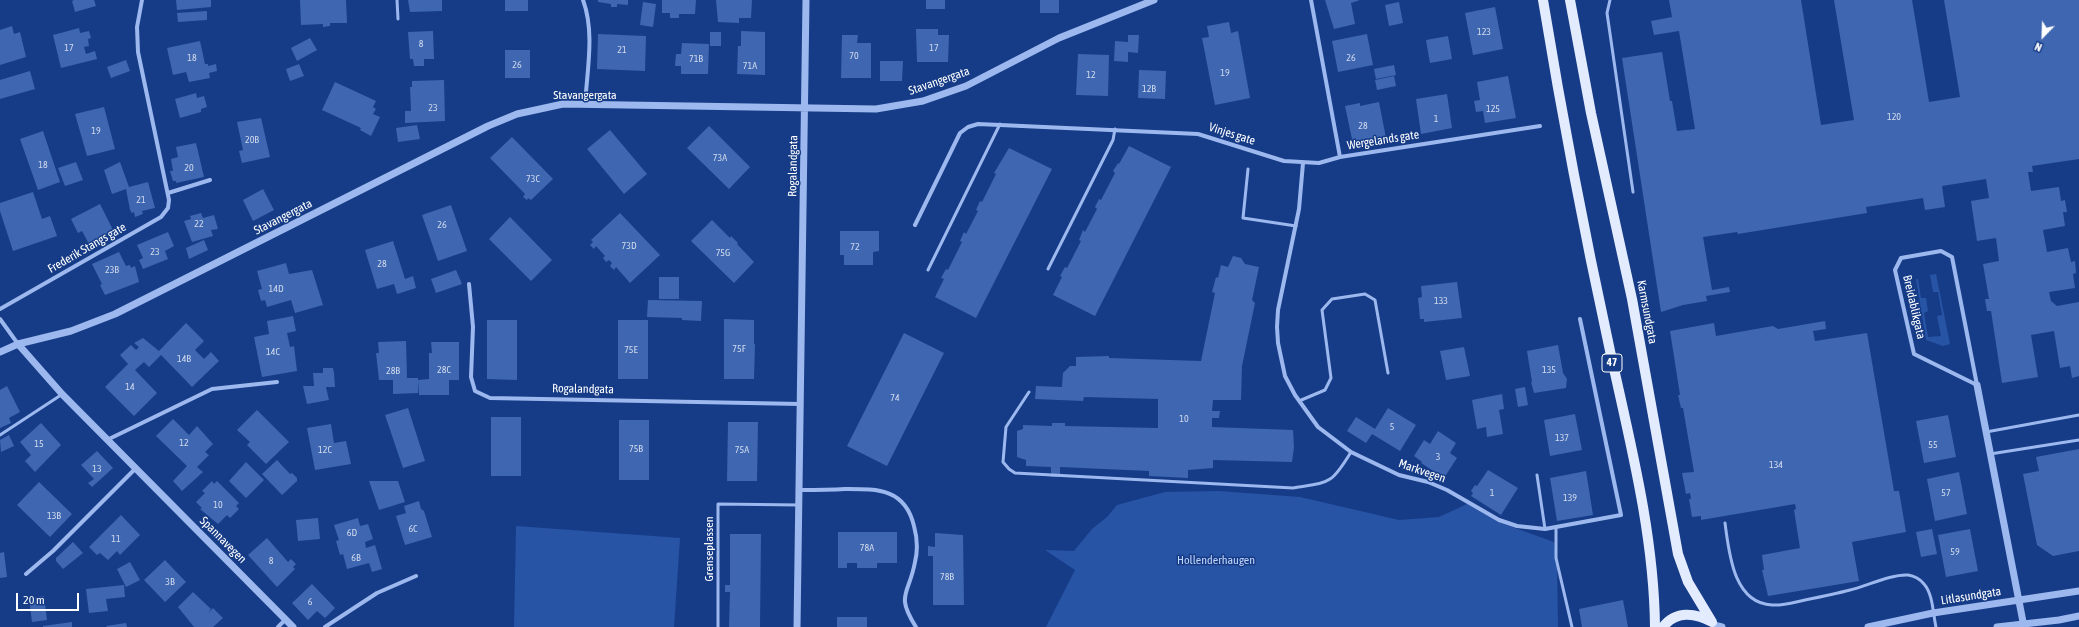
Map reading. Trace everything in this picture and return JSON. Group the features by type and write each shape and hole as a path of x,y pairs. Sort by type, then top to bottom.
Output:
{"main road":[{"name":"47","path":"1543,0 1583,226 1648,538 1655,597 1655,627"},
{"name":"Karmsundgata","path":"1570,0 1591,113 1632,299 1678,554 1688,582 1716,625"},
{"path":"1664,627 1677,616 1689,614 1701,616 1716,625"}],"street":[{"name":"Frederik Stangs gate","path":"0,310 161,217 168,208 168,193 138,52 137,27 142,0"},
{"path":"583,0 588,18 590,34 585,105"},
{"name":"Rogalandgata","path":"797,627 806,0"},
{"name":"Stavangergata","path":"0,352 18,344 72,331 115,314 488,126 518,114 563,104 876,109 923,101 966,86 1059,38 1154,0"},
{"name":"Wergelands gate","path":"1312,0 1340,157 1540,126"},
{"name":"Vinjes gate","path":"915,225 960,133 968,127 978,124 1115,129 1198,134 1234,144 1265,155 1303,163 1318,163 1340,157"},
{"name":"Markvegen","path":"1303,163 1296,226 1278,310 1278,343 1285,376 1298,401 1318,427 1351,452 1399,475 1428,482 1447,490 1500,520 1517,526 1545,529 1556,528 1621,516 1580,319"},
{"path":"168,193 210,180"},
{"name":"Breidablikgata","path":"1977,385 1914,354 1894,270 1901,258 1941,251 1952,257 1977,385 2023,626"},
{"name":"Rogalandgata","path":"469,284 473,327 470,377 475,391 490,398 800,404"},
{"name":"Spannavegen","path":"0,319 18,344 62,394 293,627"},
{"path":"109,440 212,389 277,382"},
{"path":"26,574 53,551 137,468"},
{"path":"799,490 873,489 886,491 902,501 911,512 917,537 916,561 904,600 905,611 916,627"},
{"path":"325,627 377,593 416,576"},
{"name":"Litlasundgata","path":"1868,627 1933,613 2079,591"},
{"path":"1997,627 2023,626 2079,616"},
{"path":"278,627 286,619"}],"lane":[{"path":"397,0 398,19"},
{"path":"1610,0 1607,13 1633,192"},
{"path":"928,270 1000,124"},
{"path":"1048,269 1113,140 1115,129"},
{"path":"1248,169 1243,218 1296,226"},
{"path":"1298,401 1325,390 1331,378 1322,310 1332,299 1365,294 1375,300 1388,373"},
{"path":"1029,392 1006,427 1003,462 1015,473 1293,488 1324,484 1334,478 1351,452"},
{"path":"0,435 62,394"},
{"path":"1986,432 2079,415"},
{"path":"1990,454 2079,440"},
{"path":"1537,475 1545,529"},
{"name":"Grenseplassen","path":"718,627 718,504 799,505"},
{"path":"1725,523 1734,573 1751,597 1762,603 1783,605 1850,590 1896,576 1909,575 1917,577 1929,592 1936,627"},
{"path":"1556,528 1556,558 1572,627"}],"green space":[{"path":"1936,274 1950,344 1943,346 1926,340 1916,279 1918,279 1921,298 1926,298 1928,311 1924,313 1928,337 1941,336 1937,316 1942,315 1938,292 1933,292 1930,275"},
{"name":"Hollenderhaugen","path":"1218,491 1300,497 1399,520 1439,517 1467,504 1501,523 1554,542 1557,563 1558,627 1046,627 1075,570 1045,550 1074,551 1092,529 1107,517 1117,505 1165,492"},
{"path":"516,526 680,538 674,627 514,627"}],"building":[{"path":"94,0 96,6 75,12 72,1"},
{"path":"176,0 211,0 211,7 177,10"},
{"path":"300,0 346,0 347,23 330,23 330,26 323,27 323,24 301,25"},
{"path":"408,0 442,0 442,11 410,12"},
{"path":"505,0 528,0 528,11 505,11"},
{"path":"598,0 628,0 628,5 617,4 617,7 611,7 611,4 598,2"},
{"path":"662,0 696,0 695,14 679,14 679,18 670,18 670,13 662,13"},
{"path":"716,0 752,0 751,18 739,18 739,23 718,22"},
{"path":"926,0 945,0 945,9 926,9"},
{"path":"1040,0 1059,0 1059,13 1040,13"},
{"path":"1325,0 1360,0 1351,3 1355,24 1334,29"},
{"path":"1669,0 1801,0 1821,125 1854,120 1834,0 1912,0 1929,102 1960,97 1944,0 2079,0 2079,159 2032,166 2033,172 2028,172 2031,191 2059,187 2061,201 2065,200 2067,212 2063,212 2065,226 2043,230 2047,252 2068,248 2071,262 2075,261 2076,273 2073,274 2075,288 2049,292 2051,301 2057,306 2079,302 2079,376 2072,378 2070,366 2060,368 2054,331 2031,335 2038,377 2002,383 1991,311 1987,311 1985,299 1989,299 1983,264 1999,261 1996,238 1977,241 1971,201 1989,198 1986,179 1942,186 1945,207 1925,210 1923,198 1866,207 1867,213 1738,234 1737,232 1703,237 1712,290 1729,287 1730,292 1706,296 1707,301 1683,305 1661,312 1622,58 1662,52 1670,101 1672,101 1677,131 1695,129 1679,31 1654,35 1651,21 1672,17"},
{"path":"643,2 656,4 653,27 640,25"},
{"path":"1399,2 1403,23 1389,26 1385,5"},
{"path":"1495,7 1503,49 1473,55 1465,13"},
{"path":"207,11 207,20 178,22 177,13"},
{"path":"1229,22 1231,33 1238,31 1250,98 1215,105 1202,38 1209,37 1207,26"},
{"path":"12,26 14,34 20,32 26,57 0,65 0,30"},
{"path":"79,28 80,33 89,31 91,38 88,39 89,46 84,47 86,54 95,51 97,59 61,68 53,35"},
{"path":"916,29 938,29 938,35 949,35 948,62 917,62"},
{"path":"433,31 434,59 424,59 424,66 414,66 413,59 410,59 408,32"},
{"path":"741,31 765,32 765,75 737,74 738,46 741,46"},
{"path":"710,32 721,32 721,46 710,46"},
{"path":"598,34 646,36 645,71 597,69"},
{"path":"1367,34 1373,65 1338,72 1332,41"},
{"path":"842,35 858,35 857,43 871,43 871,78 841,78"},
{"path":"1128,35 1139,35 1138,53 1128,52 1128,62 1114,61 1115,41 1128,42"},
{"path":"1448,36 1452,59 1430,63 1426,40"},
{"path":"310,38 317,50 297,61 291,48"},
{"path":"200,41 205,64 208,64 208,66 216,64 217,71 209,73 210,78 189,82 186,72 173,75 167,48"},
{"path":"682,43 709,44 708,74 681,74 681,66 675,66 676,54 681,54"},
{"path":"505,50 530,50 530,78 505,78"},
{"path":"1078,54 1109,55 1108,96 1076,95"},
{"path":"126,60 130,71 111,78 107,67"},
{"path":"880,61 903,61 902,81 880,81"},
{"path":"299,64 304,76 290,81 286,69"},
{"path":"1394,65 1396,75 1376,79 1374,69"},
{"path":"1139,70 1166,71 1165,99 1138,98"},
{"path":"30,71 35,89 0,99 0,80"},
{"path":"1394,76 1396,86 1377,90 1375,80"},
{"path":"1508,76 1516,118 1485,123 1483,111 1476,112 1474,101 1480,100 1477,82"},
{"path":"444,80 445,121 405,123 405,111 411,111 410,87 412,87 412,81"},
{"path":"335,82 376,101 373,107 376,109 373,114 380,117 371,136 360,130 361,128 322,110"},
{"path":"196,93 197,98 204,96 207,107 201,109 201,112 180,118 175,99"},
{"path":"1447,94 1452,128 1421,134 1416,99"},
{"path":"1379,102 1386,138 1358,144 1354,142 1352,139 1345,106 1360,103 1360,106"},
{"path":"104,107 115,149 87,156 75,114"},
{"path":"261,118 270,157 242,163 239,151 243,150 237,122"},
{"path":"417,125 420,139 398,142 396,128"},
{"path":"709,126 750,167 729,189 687,148"},
{"path":"610,130 647,174 624,194 587,149"},
{"path":"43,131 60,182 38,190 20,139"},
{"path":"512,137 553,179 531,200 528,198 527,200 523,197 525,194 490,158"},
{"path":"196,143 204,177 176,183 176,181 173,181 170,171 173,171 171,159 178,157 176,147"},
{"path":"1129,146 1171,167 1095,316 1053,295 1062,277 1060,276 1065,267 1067,268 1081,241 1079,240 1083,230 1085,232 1097,209 1095,207 1099,199 1101,200 1115,173 1113,171 1118,163 1119,164"},
{"path":"1009,148 1052,169 976,318 935,297 944,279 941,278 946,269 948,270 962,242 960,241 964,232 966,234 978,211 976,210 980,201 982,202 996,174 994,173"},
{"path":"76,162 83,180 65,186 58,168"},
{"path":"120,162 129,187 148,182 155,208 142,211 143,214 135,217 134,212 132,213 130,210 126,189 112,194 104,170"},
{"path":"263,189 274,210 253,221 243,200"},
{"path":"33,192 42,219 50,216 57,236 13,251 0,211 0,203"},
{"path":"100,204 114,232 89,244 82,231 78,233 71,219"},
{"path":"451,205 467,251 438,261 422,215"},
{"path":"201,213 203,218 214,215 218,229 211,230 213,236 192,242 184,221 191,219 190,216"},
{"path":"620,213 660,255 630,283 616,267 614,270 610,266 612,263 609,260 606,262 603,258 605,256 596,246 594,249 590,245 593,242 591,240"},
{"path":"510,217 552,260 531,281 489,239"},
{"path":"712,220 730,238 731,236 738,243 737,244 754,262 734,283 691,241"},
{"path":"840,231 879,231 879,251 873,252 873,265 844,265 844,255 840,255"},
{"path":"168,232 174,246 165,251 168,259 143,269 139,260 143,258 137,245"},
{"path":"204,240 208,250 189,259 186,248"},
{"path":"393,241 405,279 413,276 416,288 397,294 394,284 377,289 365,250"},
{"path":"119,252 126,266 130,265 131,268 135,266 139,282 105,295 100,285 102,284 92,264"},
{"path":"1233,256 1241,258 1245,264 1259,267 1252,300 1255,303 1242,366 1241,400 1213,400 1212,411 1220,411 1219,418 1212,418 1212,427 1293,430 1294,447 1292,462 1213,460 1213,468 1188,470 1188,478 1149,476 1149,471 1060,467 1060,477 1051,477 1051,467 1026,466 1026,460 1017,457 1017,431 1023,429 1023,425 1052,426 1052,423 1065,423 1065,426 1158,428 1158,399 1084,397 1083,401 1035,399 1036,386 1062,387 1063,373 1070,366 1076,366 1076,357 1109,356 1109,358 1201,361 1215,293 1212,292 1216,277 1218,278 1221,265 1228,267"},
{"path":"286,263 289,274 312,270 323,305 295,313 291,300 267,307 265,300 261,301 258,290 262,289 257,271"},
{"path":"456,270 462,284 436,293 431,279"},
{"path":"659,277 679,277 679,299 659,299"},
{"path":"1457,282 1462,318 1424,322 1424,319 1420,319 1418,298 1422,297 1421,286"},
{"path":"648,300 702,301 701,321 682,320 682,318 647,317"},
{"path":"293,316 296,331 287,333 290,347 294,346 297,371 262,377 254,337 269,334 267,321"},
{"path":"724,319 754,320 754,379 724,379"},
{"path":"487,320 517,320 517,380 487,379"},
{"path":"618,320 648,320 648,379 618,379"},
{"path":"1825,321 1826,329 1813,331 1815,341 1867,333 1894,491 1899,491 1906,532 1852,542 1859,581 1768,596 1762,570 1764,570 1762,555 1800,548 1794,510 1796,509 1795,504 1701,520 1701,516 1692,517 1689,499 1691,499 1690,493 1686,494 1682,473 1694,472 1683,408 1681,408 1678,395 1680,395 1670,331 1714,323 1716,336 1773,326 1778,329"},
{"path":"186,323 204,341 195,350 204,359 211,352 219,361 192,387 161,355 149,367 144,362 135,370 157,393 134,416 105,387 128,364 120,355 131,345 136,350 139,347 134,343 143,338 159,351"},
{"path":"904,333 944,353 887,466 847,446"},
{"path":"406,341 407,378 418,378 418,393 393,394 393,380 379,380 376,353 379,353 378,342"},
{"path":"431,342 459,342 459,380 449,380 449,395 419,395 418,380 429,379 429,353 432,353"},
{"path":"1558,345 1563,373 1567,379 1566,388 1534,393 1527,351"},
{"path":"1464,347 1470,376 1446,380 1440,351"},
{"path":"323,368 333,368 335,387 326,387 329,400 307,404 303,386 314,386 313,373 323,373"},
{"path":"7,386 20,412 9,418 11,423 0,428 0,390"},
{"path":"1525,387 1528,405 1518,407 1515,389"},
{"path":"1502,394 1504,409 1499,410 1503,434 1487,437 1486,427 1477,429 1472,400"},
{"path":"408,408 425,461 403,468 385,415"},
{"path":"1388,408 1416,425 1400,451 1372,434 1366,443 1347,431 1356,417 1375,429"},
{"path":"257,410 289,442 266,464 247,445 250,442 237,430"},
{"path":"1575,414 1582,450 1550,456 1544,420"},
{"path":"1948,415 1956,457 1924,463 1916,421"},
{"path":"491,417 521,417 521,476 491,476"},
{"path":"173,419 189,435 197,426 213,444 205,452 209,455 197,467 203,472 182,491 173,481 187,466 156,436"},
{"path":"619,420 649,420 649,480 619,480"},
{"path":"728,422 758,422 757,481 727,481"},
{"path":"41,423 61,445 35,472 25,461 31,455 20,442"},
{"path":"331,424 334,443 346,441 351,464 315,470 307,428"},
{"path":"1438,431 1456,443 1450,453 1457,458 1444,478 1421,463 1422,462 1414,456 1424,440 1430,444"},
{"path":"9,435 14,446 1,452 0,440"},
{"path":"2079,449 2079,551 2053,556 2037,545 2023,474 2039,471 2036,457"},
{"path":"97,451 113,468 92,487 88,483 94,479 81,465"},
{"path":"277,460 290,474 292,473 297,478 297,481 282,495 262,474"},
{"path":"246,462 264,480 246,498 229,481"},
{"path":"1488,470 1518,488 1501,515 1471,496 1473,493 1471,491 1475,485 1477,486"},
{"path":"1586,471 1593,515 1557,521 1550,478"},
{"path":"1959,472 1967,514 1935,521 1927,479"},
{"path":"212,481 214,484 217,481 239,503 236,506 239,509 230,518 227,515 218,524 200,509 202,508 196,502 205,493 202,491"},
{"path":"369,481 398,481 405,502 379,510"},
{"path":"39,482 72,514 50,537 17,505"},
{"path":"419,501 421,509 424,511 432,537 405,545 396,516 406,513 404,506"},
{"path":"121,515 140,535 120,555 117,551 108,560 100,553 97,555 89,547"},
{"path":"318,518 320,539 298,541 296,520"},
{"path":"358,518 360,526 368,524 373,539 365,542 366,548 375,545 382,569 372,572 369,563 347,569 343,554 340,555 336,541 339,540 334,525"},
{"path":"1932,529 1937,554 1921,557 1916,532"},
{"path":"1970,529 1978,571 1946,577 1938,535"},
{"path":"838,532 897,532 897,563 877,563 877,568 857,568 857,563 847,563 847,568 838,568"},
{"path":"935,533 963,535 964,605 933,605 933,556 928,556 928,546 935,547"},
{"path":"730,534 761,534 760,627 729,627 730,592 725,592 725,585 730,585"},
{"path":"267,538 288,562 291,559 296,564 293,567 295,569 277,587 248,555"},
{"path":"73,542 83,553 63,569 56,561 56,558"},
{"path":"4,552 7,577 0,578 0,553"},
{"path":"165,560 186,582 165,602 144,580"},
{"path":"130,562 140,580 126,587 117,569"},
{"path":"312,584 335,608 325,618 317,611 308,620 292,603"},
{"path":"124,585 125,597 106,599 108,611 89,613 86,589"},
{"path":"193,592 211,609 208,613 213,608 223,618 213,627 194,627 178,607"},
{"path":"44,596 47,620 32,622 29,598"},
{"path":"1623,600 1628,627 1582,627 1579,609"},
{"path":"837,617 867,617 867,627 837,627"},
{"path":"72,622 72,627 43,627 43,626"},
{"path":"126,623 127,627 106,626"}]}
